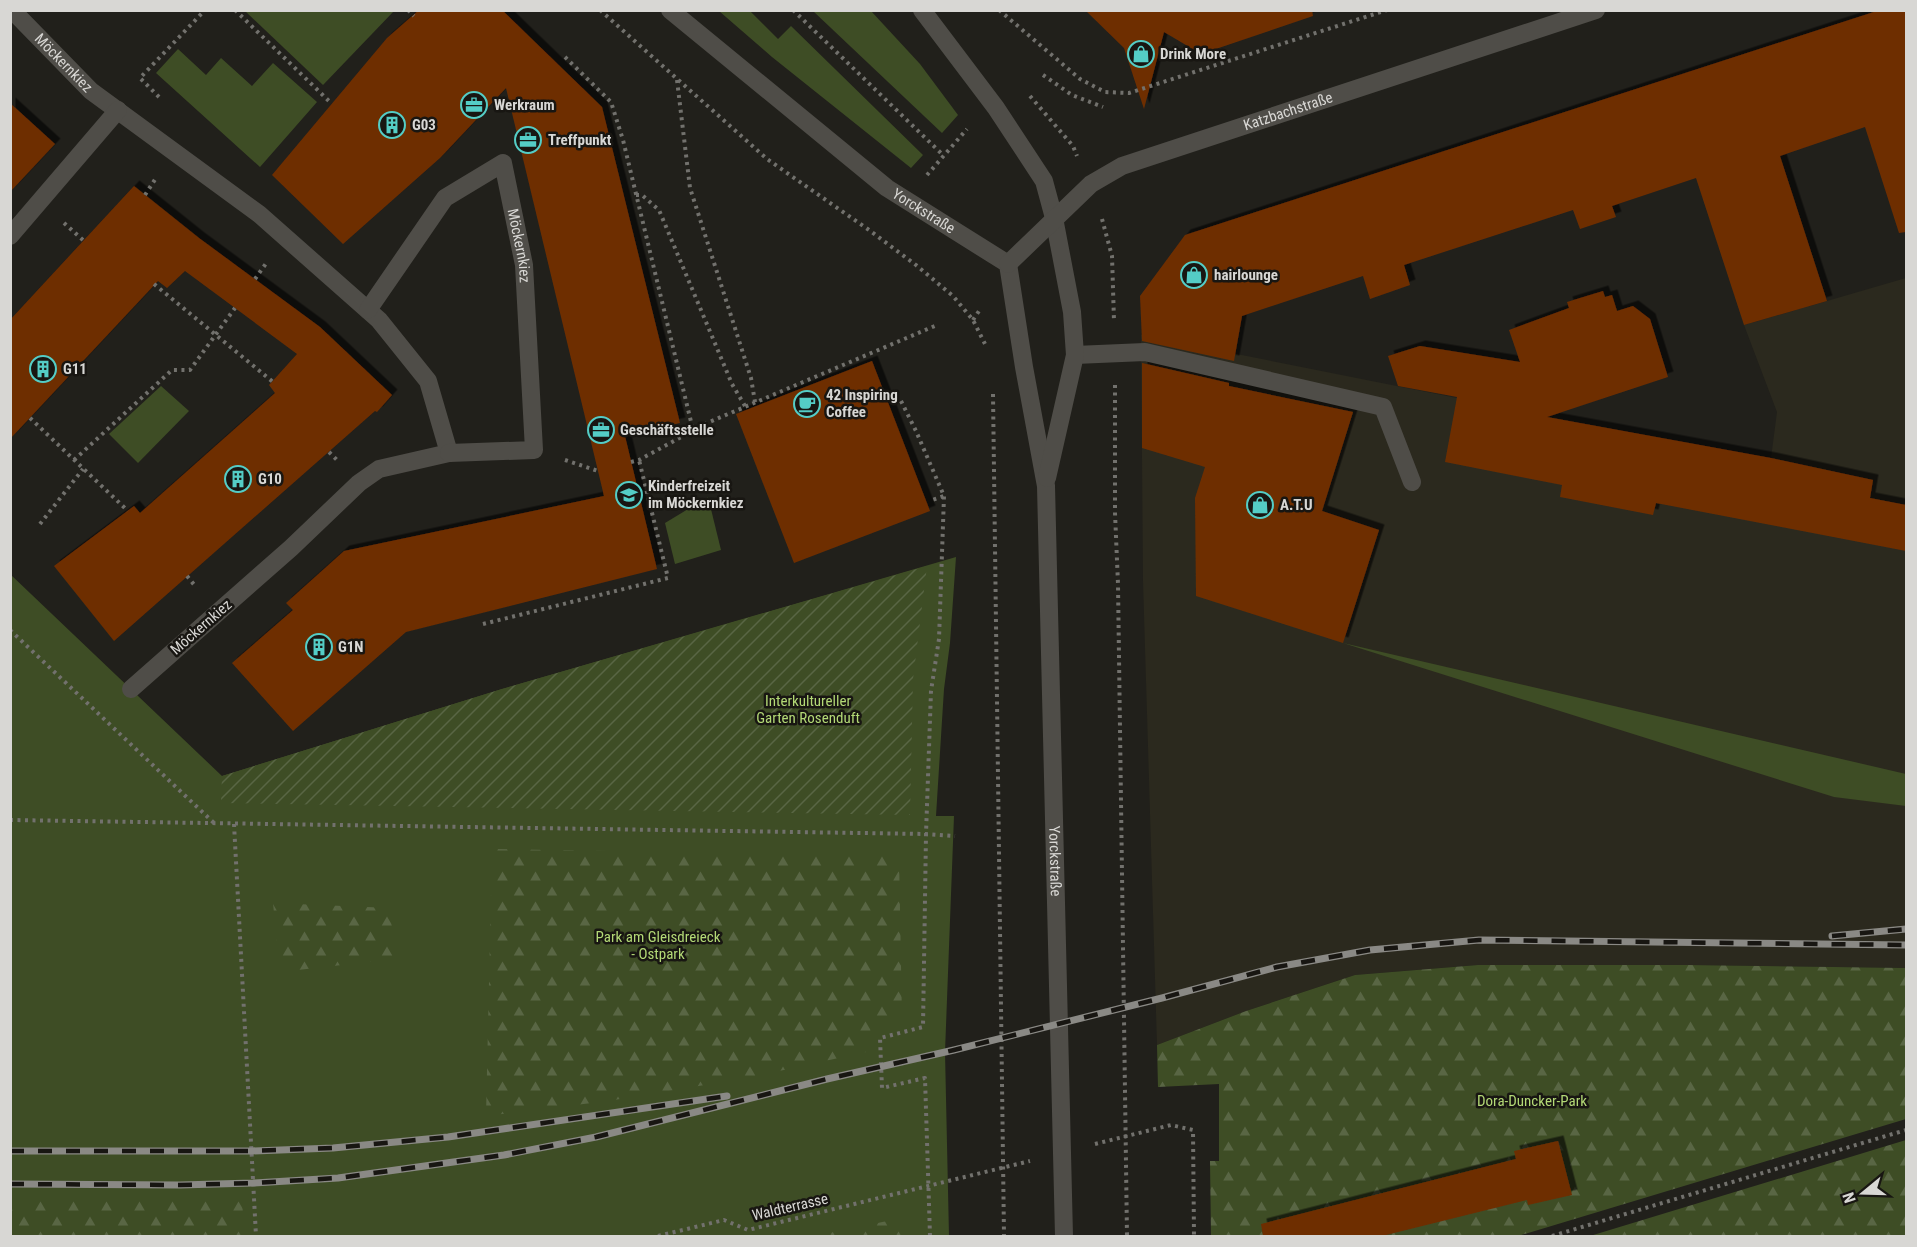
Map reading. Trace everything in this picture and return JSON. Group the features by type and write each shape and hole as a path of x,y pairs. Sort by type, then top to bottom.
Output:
{"main road":[{"name":"Möckernkiez","path":"12,10 91,91 259,214 379,320 428,381 449,453"},
{"name":"Yorckstraße","path":"670,10 887,188 1008,264 1046,486 1064,1236"},
{"name":"Yorckstraße","path":"922,10 996,108 1044,181 1054,218 1072,312 1075,355 1046,486"},
{"name":"Katzbachstraße","path":"1008,264 1090,184 1122,166 1596,10"},
{"path":"10,236 118,110"},
{"name":"Möckernkiez","path":"131,689 284,555 359,483 379,469 449,453 534,450 524,265 503,163 445,198 368,310"},
{"path":"1075,355 1145,352 1383,407 1412,482"}],"path":[{"path":"165,103 140,78 205,10"},
{"path":"408,10 414,16"},
{"path":"600,10 767,159 916,265 953,296 973,320 989,354"},
{"path":"793,10 944,156"},
{"path":"999,10 1080,79 1105,92 1129,93 1387,10"},
{"path":"235,11 331,103"},
{"path":"566,57 611,102 623,140 693,430"},
{"path":"1043,75 1071,94 1103,107"},
{"path":"677,79 690,188 751,378 755,402"},
{"path":"925,178 968,129"},
{"path":"636,195 642,195 659,210 732,384 745,406"},
{"path":"1106,230 1112,256 1115,352 1115,513 1118,584 1127,1236"},
{"path":"154,284 273,382"},
{"path":"74,460 171,370 190,370 235,308"},
{"path":"632,462 745,406 937,325"},
{"path":"993,389 1004,1236"},
{"path":"901,401 944,496 939,639 931,691 923,1027 880,1038 880,1067 882,1088 925,1078 930,1236"},
{"path":"30,418 128,511"},
{"path":"483,624 668,578 639,460"},
{"path":"40,524 83,469"},
{"path":"932,500 944,496"},
{"path":"10,630 215,823"},
{"path":"10,820 955,836"},
{"path":"234,824 256,1236"},
{"path":"1170,1125 1192,1130 1194,1236"},
{"path":"1552,1236 1906,1130"},
{"name":"Waldterrasse","path":"658,1236 724,1220 748,1230 942,1183"}],"shaded area":[{"path":"1906,278 1906,968 1478,965 1355,975 1246,1011 1157,1045 1143,581 1141,335 1663,439 1771,458 1777,412 1744,325"}],"green space":[{"path":"245,11 394,11 323,85"},
{"path":"719,11 750,11 778,39 791,26 923,155 911,168 772,57"},
{"path":"813,11 871,11 920,64 958,115 942,133"},
{"path":"178,49 206,75 221,58 252,86 273,63 317,102 260,167 156,73"},
{"path":"161,386 189,411 138,463 109,434"},
{"path":"708,497 721,550 675,564 665,523"},
{"name":"Park am Gleisdreieck - Ostpark","path":"956,557 950,643 944,689 936,816 954,816 945,1052 949,1236 11,1236 10,574 222,776 502,689"},
{"name":"Interkultureller Garten Rosenduft","path":"927,566 913,679 910,815 221,803 222,776 502,689"},
{"path":"1343,643 1906,774 1906,806 1834,797"},
{"path":"492,849 899,856 902,1019 871,1028 866,1052 747,1078 608,1101 486,1116"},
{"path":"273,903 390,908 395,959 280,972"},
{"name":"Dora-Duncker-Park","path":"1478,965 1906,968 1906,1119 1518,1236 1211,1236 1210,1161 1219,1161 1219,1084 1158,1087 1157,1045 1246,1011 1355,975"},
{"path":"1906,1140 1906,1236 1590,1236"},
{"path":"242,1196 244,1236 11,1236 11,1197"},
{"path":"902,1218 901,1236 814,1236"}],"building":[{"path":"419,10 502,10 602,107 680,423 625,436 657,569 406,632 293,731 232,663 293,610 286,603 344,551 604,496 506,88 440,158 343,244 272,175 387,38"},
{"path":"1085,10 1312,10 1313,16 1201,54 1164,32 1144,109 1124,48"},
{"path":"1880,10 1906,10 1906,232 1899,233 1865,127 1780,156 1827,301 1744,325 1696,178 1612,206 1616,217 1580,229 1573,210 1404,265 1410,285 1370,299 1363,276 1242,316 1234,361 1142,341 1140,296 1185,235"},
{"path":"10,103 55,144 10,192"},
{"path":"134,186 199,238 320,327 392,395 377,412 375,411 114,641 54,566 134,506 140,513 275,393 269,385 297,354 185,271 167,288 158,281 10,439 10,320"},
{"path":"1603,291 1605,297 1612,295 1617,311 1633,306 1650,319 1668,377 1547,417 1771,458 1873,480 1870,498 1906,505 1906,551 1656,503 1653,515 1560,497 1562,485 1445,462 1457,397 1398,386 1388,356 1420,346 1520,362 1509,330 1569,308 1567,302"},
{"path":"872,361 930,511 794,563 736,414"},
{"name":"A.T.U","path":"1142,363 1229,383 1229,386 1353,412 1322,511 1379,530 1343,643 1196,596 1195,498 1205,467 1142,448"},
{"path":"1558,1141 1572,1195 1528,1205 1527,1200 1382,1236 1263,1236 1261,1224 1516,1159 1514,1151"}],"railway":[{"path":"1832,936 1906,929"},
{"path":"10,1184 253,1183 338,1178 504,1155 596,1137 827,1079 954,1050 1277,967 1370,950 1479,940 1906,945"},
{"path":"10,1151 251,1151 333,1148 448,1137 727,1096"}],"place":[{"name":"Drink More","path":"1141,54"},
{"name":"Werkraum","path":"474,105"},
{"name":"G03","path":"392,125"},
{"name":"Treffpunkt","path":"528,140"},
{"name":"hairlounge","path":"1194,275"},
{"name":"G11","path":"43,369"},
{"name":"42 Inspiring Coffee","path":"807,404"},
{"name":"Geschäftsstelle","path":"601,430"},
{"name":"G10","path":"238,479"},
{"name":"Kinderfreizeit im Möckernkiez","path":"629,495"},
{"name":"A.T.U","path":"1260,505"},
{"name":"G1N","path":"319,647"}]}
